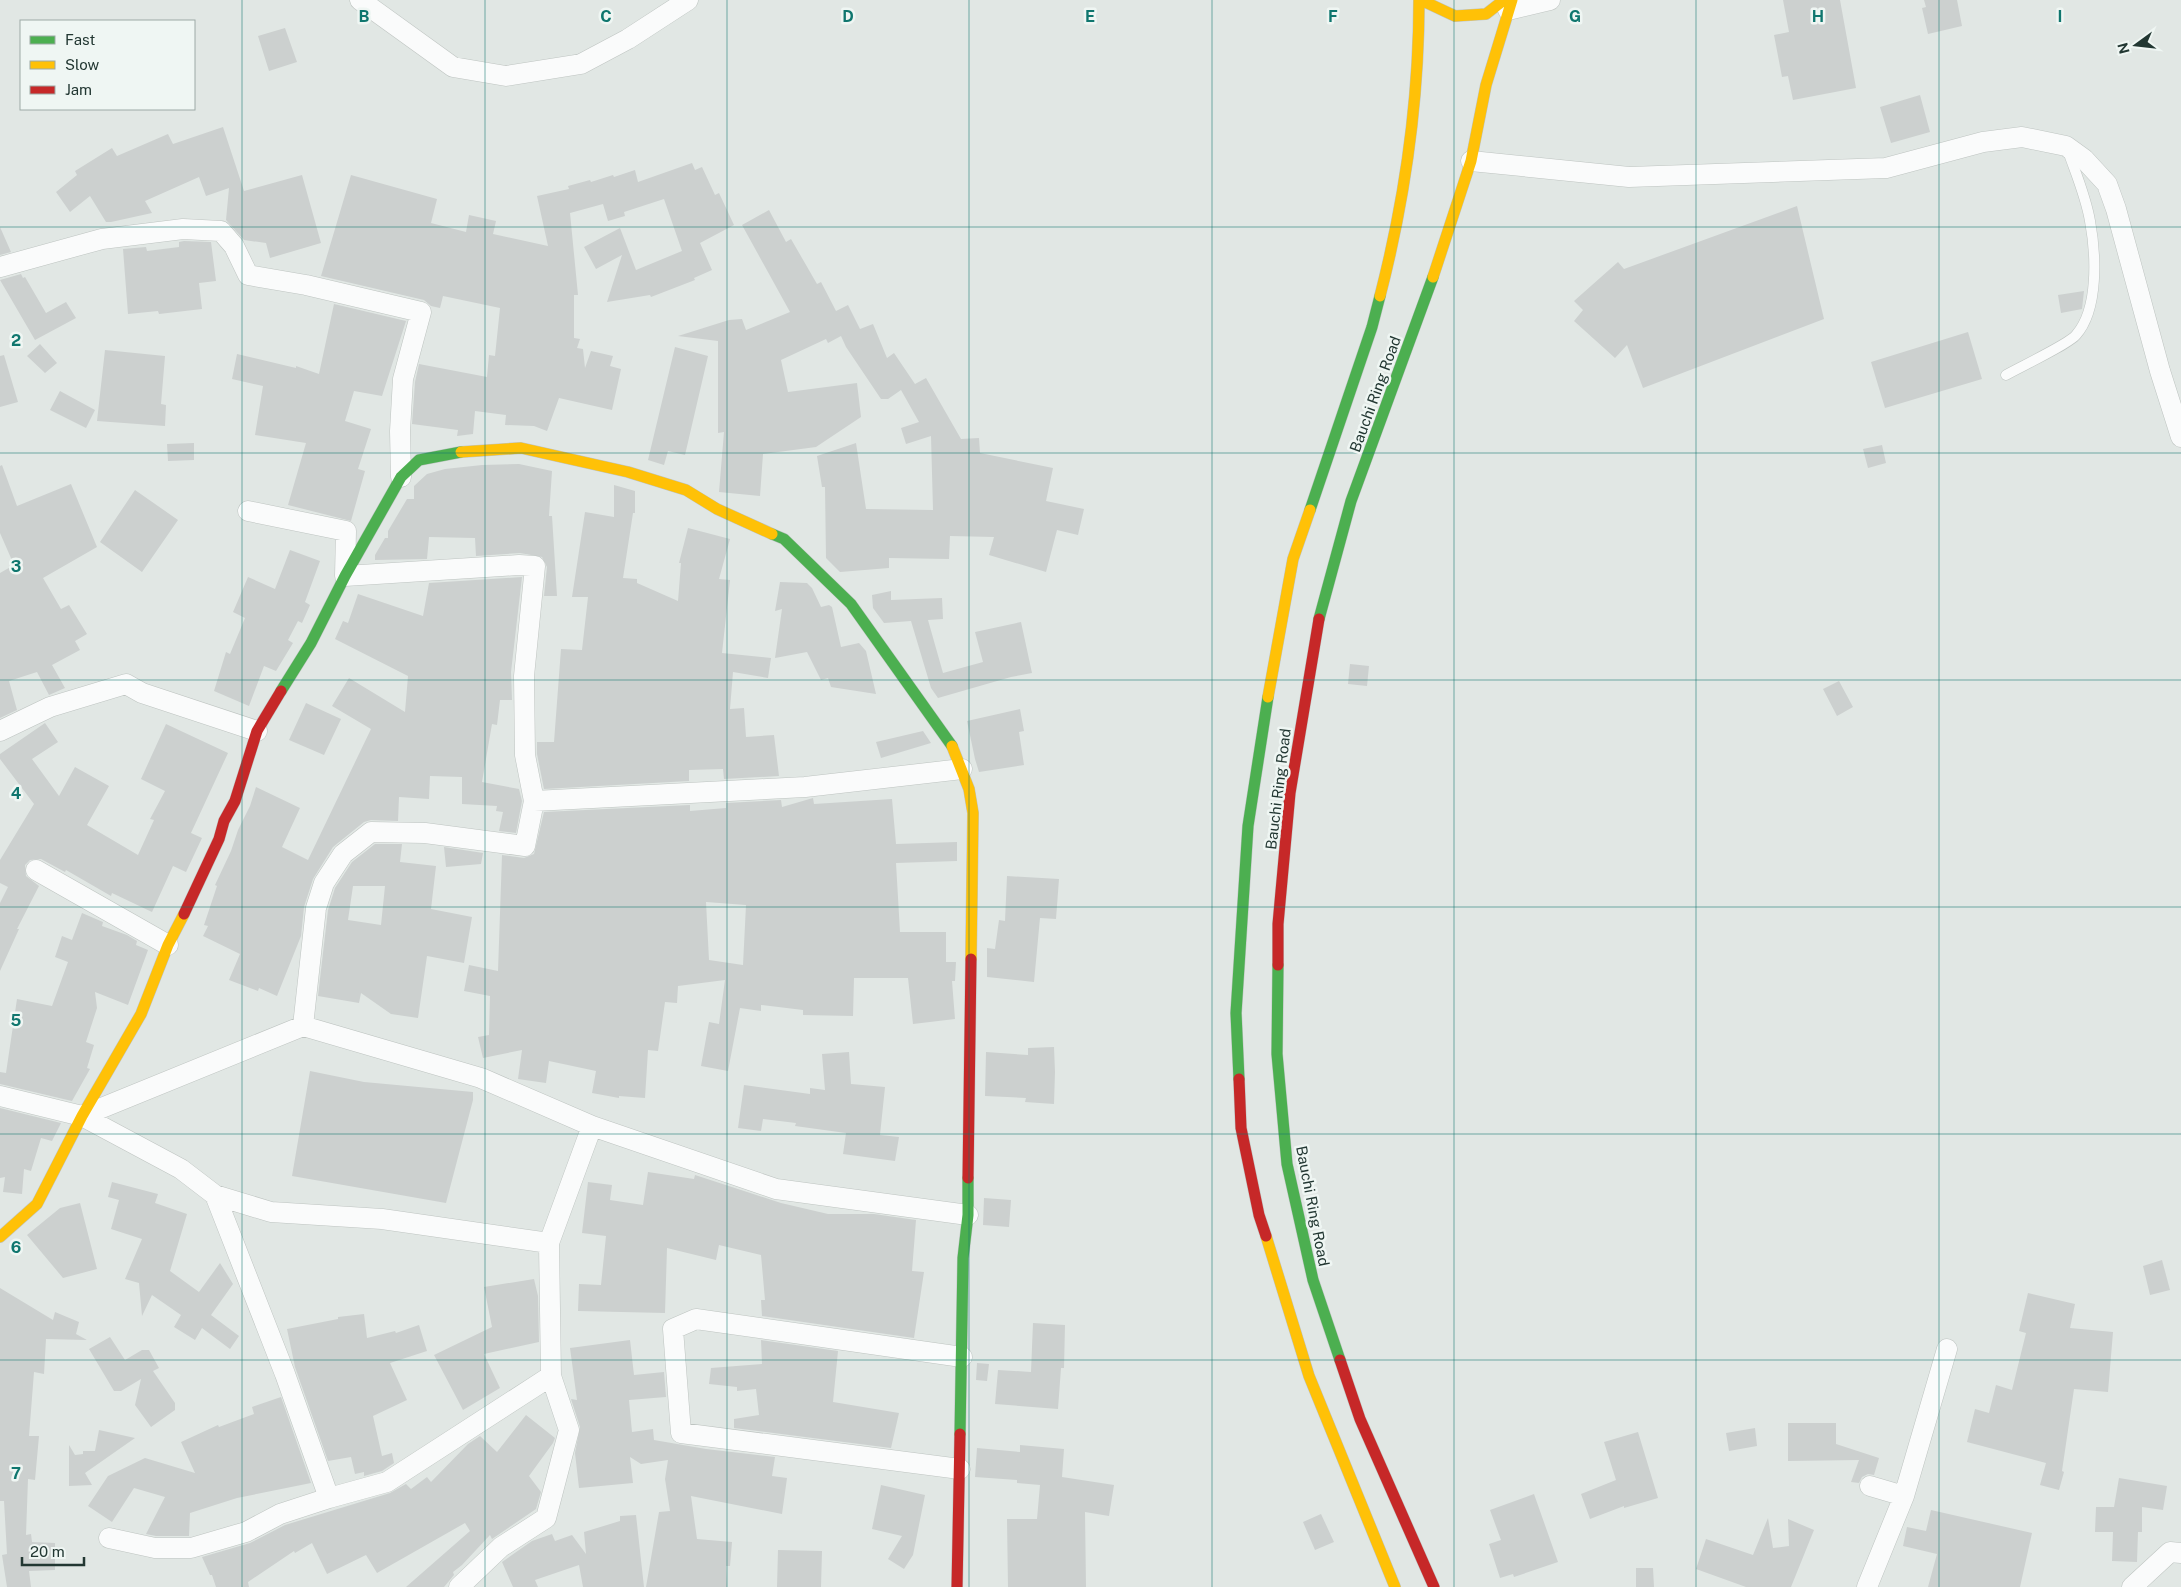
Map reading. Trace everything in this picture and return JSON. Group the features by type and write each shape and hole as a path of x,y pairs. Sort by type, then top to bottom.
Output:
{"main road":[{"path":"1420,0 1455,16 1486,14 1508,3"},
{"name":"Bauchi Ring Road","path":"1395,1587 1308,1376 1259,1215 1241,1128 1236,1013 1248,826 1274,656 1293,559 1372,327 1399,219 1416,90 1420,0"},
{"name":"Bauchi Ring Road","path":"1434,1587 1360,1419 1313,1280 1287,1164 1277,1054 1278,924 1290,793 1317,627 1351,501 1418,322 1471,161 1486,85 1508,3"},
{"path":"0,1237 37,1204 82,1116 141,1014 168,945 219,839 224,821 235,801 258,731 310,643 345,576 401,477 419,460 442,454 480,449 521,448 628,472 686,490 717,509 784,539 851,604 954,748 969,789 973,813 968,1215 963,1258 957,1587"}],"street":[{"path":"360,0 452,67 506,76 581,64 628,39 688,0"},
{"path":"1508,3 1550,0"},
{"path":"1471,161 1629,177 1886,168 1983,142 2022,137 2066,146 2084,160 2108,184 2160,371 2181,436"},
{"path":"0,267 102,239 183,229 221,231 234,246 248,275 306,284 421,312 403,379 400,431 401,477"},
{"path":"248,511 346,531 345,576 519,565 535,566 524,676 525,755 534,801 525,846 425,833 371,832 343,854 324,883 316,908 303,1026"},
{"path":"0,731 50,707 126,684 142,693 258,731"},
{"path":"534,801 805,787 962,769"},
{"path":"36,870 168,945"},
{"path":"82,1116 303,1026 481,1078 592,1126 776,1189 968,1215"},
{"path":"0,1096 82,1116 182,1169 215,1195 271,1212 382,1219 549,1243"},
{"path":"459,1587 501,1547 546,1518 569,1430 551,1376 549,1243 592,1126"},
{"path":"215,1195 285,1374 329,1498"},
{"path":"960,1469 681,1433 673,1330 696,1319 962,1357"},
{"path":"1867,1587 1904,1496 1947,1350"},
{"path":"110,1538 155,1548 191,1548 246,1532 280,1514 387,1482 551,1376"},
{"path":"1870,1486 1904,1496"},
{"path":"2132,1587 2170,1552 2181,1552"}],"lane":[{"path":"2006,375 2075,337 2084,323 2090,306 2094,287 2090,220 2066,146"}],"building":[{"path":"1783,0 1840,0 1856,88 1793,100 1788,76 1782,77 1774,35 1789,32"},
{"path":"1924,0 1957,0 1962,26 1928,34 1922,8 1926,7"},
{"path":"285,28 297,62 269,71 258,36"},
{"path":"1920,95 1930,132 1891,143 1880,107"},
{"path":"223,127 244,191 302,175 321,243 270,258 266,243 244,240 226,220 229,188 206,196 199,177 145,201 152,213 111,222 106,222 90,196 70,212 56,192 77,175 75,171 112,148 117,156 168,134 173,144"},
{"path":"692,163 695,170 702,167 715,195 719,193 734,225 700,243 712,270 694,278 695,280 651,297 650,295 607,302 622,255 596,269 584,247 620,228 636,270 682,251 664,199 624,212 625,216 608,221 603,204 570,213 578,295 574,295 574,338 580,339 577,348 583,349 585,368 591,351 613,356 610,366 621,369 612,410 559,398 547,431 534,426 505,425 506,415 475,411 473,434 457,436 458,430 412,424 415,382 419,364 487,377 489,355 495,356 500,308 443,296 440,308 431,306 424,300 321,276 351,175 437,199 431,223 466,232 469,215 496,221 493,234 548,246 537,196 569,189 568,186 590,180 591,182 613,175 614,177 635,170 638,182"},
{"path":"1797,206 1824,319 1643,388 1627,345 1615,358 1574,321 1583,310 1574,301 1618,262 1624,269"},
{"path":"769,210 786,242 791,239 817,284 821,282 836,311 848,305 860,329 873,324 887,358 894,353 915,384 926,378 961,439 979,438 980,453 1053,468 1046,501 1084,509 1078,535 1057,530 1046,572 989,555 994,537 950,536 949,559 889,558 889,568 840,572 826,558 825,487 822,487 817,456 856,443 866,509 933,510 931,436 906,444 901,428 919,422 901,390 888,399 881,399 846,347 841,336 828,343 826,339 781,360 788,392 857,383 861,417 816,447 763,454 760,496 719,492 724,432 718,433 718,341 678,336 729,320 742,319 746,330 790,312 742,225"},
{"path":"0,227 11,252 0,255"},
{"path":"179,242 211,242 216,281 199,283 202,309 159,314 158,311 128,314 123,249 146,247 147,251 179,247"},
{"path":"21,274 23,278 25,277 46,313 66,302 76,318 35,340 0,280"},
{"path":"2084,291 2082,309 2061,313 2058,295"},
{"path":"334,304 406,321 382,396 354,391 345,421 371,429 358,469 365,471 351,521 288,505 306,443 255,435 263,386 232,379 237,354 296,368 296,366 319,374"},
{"path":"1968,332 1982,379 1885,408 1871,362"},
{"path":"40,344 57,363 45,373 27,356"},
{"path":"675,347 708,356 685,455 668,451 664,465 648,460"},
{"path":"105,350 165,356 161,404 166,405 165,426 97,421"},
{"path":"4,355 18,402 0,407 0,356"},
{"path":"60,391 95,410 86,428 50,410"},
{"path":"194,443 194,460 168,461 167,444"},
{"path":"1882,445 1886,463 1868,468 1863,449"},
{"path":"519,464 552,471 549,516 552,516 557,596 544,596 547,567 542,557 520,553 476,556 475,538 429,537 427,559 375,560 375,555 385,538 388,538 388,531 407,499 414,499 414,486 427,474 445,469"},
{"path":"2,465 17,506 71,484 97,547 43,578 61,609 69,605 87,634 75,641 80,650 52,665 65,688 49,695 37,672 9,681 17,710 0,718 0,573 14,565 0,533 0,466"},
{"path":"614,485 635,491 635,513 633,513 623,578 637,579 637,583 678,601 681,563 679,563 688,528 730,539 719,579 730,580 722,653 771,658 768,678 733,672 730,709 744,708 746,737 774,735 779,776 724,779 723,769 689,770 689,781 544,789 537,754 537,742 554,742 561,649 582,650 588,597 572,597 585,512 614,517"},
{"path":"135,490 178,520 142,572 100,542"},
{"path":"290,550 320,561 305,602 310,605 302,623 298,621 288,640 293,643 276,671 264,666 249,706 214,691 226,652 230,654 245,618 233,612 248,577 275,589"},
{"path":"522,577 511,672 512,700 500,700 497,725 492,724 482,782 519,789 522,801 516,833 499,831 503,812 496,811 497,806 462,804 462,777 430,776 429,799 399,797 398,821 371,820 364,822 333,847 313,879 304,907 301,936 277,996 259,988 258,991 229,980 240,954 203,936 208,926 204,925 217,886 215,885 250,806 256,787 300,808 282,847 308,860 371,729 332,706 349,678 405,712 408,676 335,639 343,621 348,623 358,594 423,616 429,583"},
{"path":"780,582 807,583 812,588 821,607 829,605 832,607 841,647 859,643 866,651 876,694 831,687 828,678 821,680 807,652 775,658 782,609 775,611"},
{"path":"891,591 891,600 942,598 943,619 928,620 943,673 983,662 975,632 1021,622 1032,673 1011,677 938,698 931,688 911,621 884,623 873,608 872,595"},
{"path":"1350,664 1369,666 1367,686 1348,684"},
{"path":"1839,681 1853,707 1837,716 1823,689"},
{"path":"306,703 341,719 324,755 289,740"},
{"path":"1020,709 1024,731 1019,732 1024,765 979,772 967,721"},
{"path":"45,723 58,742 32,759 59,796 75,767 109,786 87,825 138,855 154,820 150,819 165,791 141,779 166,724 228,753 191,833 202,838 186,872 173,866 152,912 112,893 111,896 66,870 65,872 41,859 30,860 25,865 26,876 39,886 17,929 19,929 0,971 0,903 8,887 0,883 0,860 34,804 0,759 0,754"},
{"path":"923,731 931,743 881,758 876,742"},
{"path":"813,798 814,804 892,799 896,844 957,842 957,861 896,863 900,932 946,932 946,962 956,962 955,981 952,981 955,1019 913,1024 908,978 854,978 853,1016 803,1015 803,1010 761,1005 761,1011 740,1008 728,1071 701,1066 709,1022 719,1024 725,980 678,986 677,1003 665,1002 658,1051 648,1050 645,1098 619,1096 619,1098 592,1093 596,1071 549,1061 546,1083 518,1079 522,1050 483,1058 478,1037 489,1035 490,996 464,991 469,965 498,971 502,855 524,858 534,854 544,812 690,805 690,811 726,808 726,803 781,800 782,807","holes":["706,902 746,905 743,965 709,960"]},
{"path":"375,844 402,844 400,862 436,866 431,909 472,917 464,963 427,956 418,1018 391,1014 361,993 359,1003 318,996 328,910 335,888 352,862","holes":["353,886 385,886 381,925 348,920"]},
{"path":"444,847 483,853 481,864 446,867"},
{"path":"1007,876 1059,879 1056,919 1040,918 1034,982 987,977 987,948 995,949 999,920 1005,921"},
{"path":"82,913 103,922 102,926 127,935 137,941 136,945 148,950 128,1005 95,992 97,1008 86,1042 94,1045 87,1068 90,1069 72,1101 0,1084 0,1072 6,1073 17,999 52,1006 68,962 55,957 62,936 72,940"},
{"path":"1054,1047 1054,1104 1025,1102 1026,1098 985,1096 986,1052 1028,1055 1028,1048"},
{"path":"849,1052 851,1084 885,1087 880,1135 899,1137 895,1161 843,1154 846,1133 795,1126 796,1123 763,1119 761,1131 738,1128 744,1085 810,1094 810,1088 825,1090 822,1054"},
{"path":"310,1071 364,1082 473,1092 473,1100 446,1203 292,1176"},
{"path":"0,1108 61,1123 52,1141 41,1138 31,1171 24,1169 22,1194 3,1192 5,1177 0,1178"},
{"path":"648,1172 694,1179 695,1175 781,1203 828,1214 874,1214 916,1220 912,1271 924,1272 914,1338 762,1316 761,1300 765,1300 761,1255 719,1245 716,1260 667,1248 665,1313 578,1311 579,1284 601,1285 606,1236 582,1233 588,1182 612,1185 610,1200 643,1205"},
{"path":"112,1182 158,1194 155,1203 187,1214 170,1271 199,1292 220,1263 233,1284 211,1315 239,1336 230,1349 202,1328 195,1340 174,1327 181,1315 152,1295 142,1316 139,1283 125,1279 142,1239 111,1229 119,1200 108,1197"},
{"path":"984,1198 1011,1200 1009,1227 983,1225"},
{"path":"80,1203 97,1269 63,1278 27,1235 60,1208"},
{"path":"2162,1260 2170,1290 2150,1295 2143,1266"},
{"path":"534,1279 538,1296 539,1342 484,1354 500,1388 463,1410 434,1355 492,1327 484,1287"},
{"path":"0,1288 53,1320 55,1312 79,1322 76,1334 87,1340 46,1339 44,1374 34,1372 29,1436 39,1436 35,1480 28,1479 26,1535 31,1534 32,1542 55,1543 55,1570 29,1571 31,1587 7,1587 2,1555 7,1554 4,1501 0,1501"},
{"path":"2028,1293 2075,1304 2070,1328 2113,1332 2108,1392 2074,1389 2062,1471 2064,1472 2059,1490 2040,1485 2046,1463 1967,1442 1975,1409 1989,1413 1996,1385 2012,1390 2026,1333 2019,1331"},
{"path":"364,1314 367,1338 395,1331 396,1333 419,1325 427,1351 390,1363 407,1400 373,1416 382,1456 392,1453 394,1463 382,1471 364,1476 364,1472 355,1474 351,1457 328,1461 295,1367 287,1329 338,1319 338,1317"},
{"path":"1033,1323 1065,1325 1064,1368 1061,1368 1058,1409 995,1404 998,1370 1031,1372"},
{"path":"110,1337 125,1360 142,1350 149,1350 159,1368 153,1371 175,1403 175,1410 151,1427 135,1405 141,1379 121,1391 114,1391 89,1349"},
{"path":"630,1340 634,1375 664,1372 666,1397 629,1400 632,1432 653,1429 654,1440 706,1449 775,1457 772,1476 787,1478 782,1514 691,1496 697,1539 732,1542 730,1566 726,1566 727,1587 646,1587 659,1512 670,1511 665,1479 668,1460 641,1464 630,1457 633,1483 579,1488 575,1453 580,1427 571,1399 577,1400 570,1348"},
{"path":"761,1340 838,1351 833,1402 899,1413 891,1448 734,1428 734,1419 759,1415 756,1389 737,1391 737,1387 709,1384 711,1368 762,1364"},
{"path":"977,1363 989,1364 987,1381 976,1380"},
{"path":"281,1397 311,1483 237,1498 190,1513 189,1536 156,1536 146,1534 165,1497 134,1488 112,1522 88,1506 108,1476 145,1458 195,1473 181,1442 218,1425 219,1427 254,1414 252,1407"},
{"path":"526,1415 555,1438 529,1476 541,1492 536,1509 492,1539 490,1535 453,1572 454,1575 444,1587 406,1587 470,1531 465,1523 377,1573 366,1555 327,1574 312,1543 295,1553 294,1551 248,1582 249,1587 216,1587 202,1557 250,1543 285,1525 390,1493 406,1484 411,1489 427,1477 431,1482 468,1444 480,1436 497,1452"},
{"path":"1788,1423 1836,1423 1836,1444 1879,1458 1874,1475 1868,1474 1862,1477 1859,1483 1851,1482 1859,1460 1788,1461"},
{"path":"1755,1428 1757,1446 1729,1451 1726,1433"},
{"path":"99,1430 135,1438 85,1473 92,1485 69,1486 69,1445 75,1455 83,1454 83,1451 95,1451"},
{"path":"1638,1432 1658,1498 1624,1508 1624,1506 1590,1519 1581,1494 1616,1480 1604,1442"},
{"path":"1020,1445 1064,1449 1062,1477 1114,1485 1109,1516 1085,1512 1086,1587 1008,1587 1007,1519 1037,1519 1040,1485 1017,1483 1017,1480 975,1477 977,1448 1020,1452"},
{"path":"2119,1478 2167,1486 2163,1510 2142,1507 2142,1532 2138,1532 2137,1562 2112,1561 2113,1532 2095,1532 2096,1507 2114,1507"},
{"path":"881,1485 925,1495 913,1555 904,1569 888,1559 902,1536 872,1529"},
{"path":"1534,1494 1558,1562 1514,1577 1513,1574 1500,1578 1489,1544 1501,1540 1490,1510"},
{"path":"1931,1510 2032,1533 2020,1587 1928,1587 1937,1554 1903,1546 1907,1527 1926,1531"},
{"path":"1321,1514 1334,1542 1315,1550 1303,1522"},
{"path":"636,1515 644,1587 583,1587 579,1565 535,1580 538,1587 513,1587 502,1562 532,1541 552,1534 555,1541 572,1535 586,1554 584,1532 620,1521 620,1516"},
{"path":"1768,1518 1773,1548 1789,1546 1788,1519 1814,1530 1791,1587 1746,1587 1696,1569 1706,1539 1753,1555"},
{"path":"778,1550 822,1551 821,1587 777,1587"},
{"path":"1636,1568 1653,1568 1654,1587 1636,1587"}],"traffic: fast":[{"path":"1319,619 1351,501 1433,277"},
{"path":"1310,510 1372,327 1380,296"},
{"path":"281,691 311,643 345,576 401,477 419,460 461,452"},
{"path":"772,534 784,539 851,604 952,746"},
{"path":"1239,1079 1236,1013 1248,826 1268,697"},
{"path":"1278,965 1277,1054 1287,1164 1313,1280 1340,1360"},
{"path":"960,1434 963,1258 968,1215 968,1178"}],"traffic: slow":[{"path":"1380,296 1397,223 1409,149 1416,75 1419,0"},
{"path":"1421,0 1455,16 1486,14 1504,0"},
{"path":"1433,277 1471,161 1486,85 1512,0"},
{"path":"461,452 521,448 628,472 686,490 717,509 772,534"},
{"path":"1268,697 1293,559 1310,510"},
{"path":"952,746 969,789 973,813 971,959"},
{"path":"0,1237 37,1204 82,1116 141,1014 168,945 184,914"},
{"path":"1266,1236 1309,1376 1395,1587"}],"traffic: jam":[{"path":"1278,965 1278,924 1290,793 1319,619"},
{"path":"184,914 219,839 224,821 235,801 257,731 281,691"},
{"path":"968,1178 971,959"},
{"path":"1239,1079 1241,1128 1259,1215 1266,1236"},
{"path":"1340,1360 1360,1419 1434,1587"},
{"path":"957,1587 960,1434"}]}
